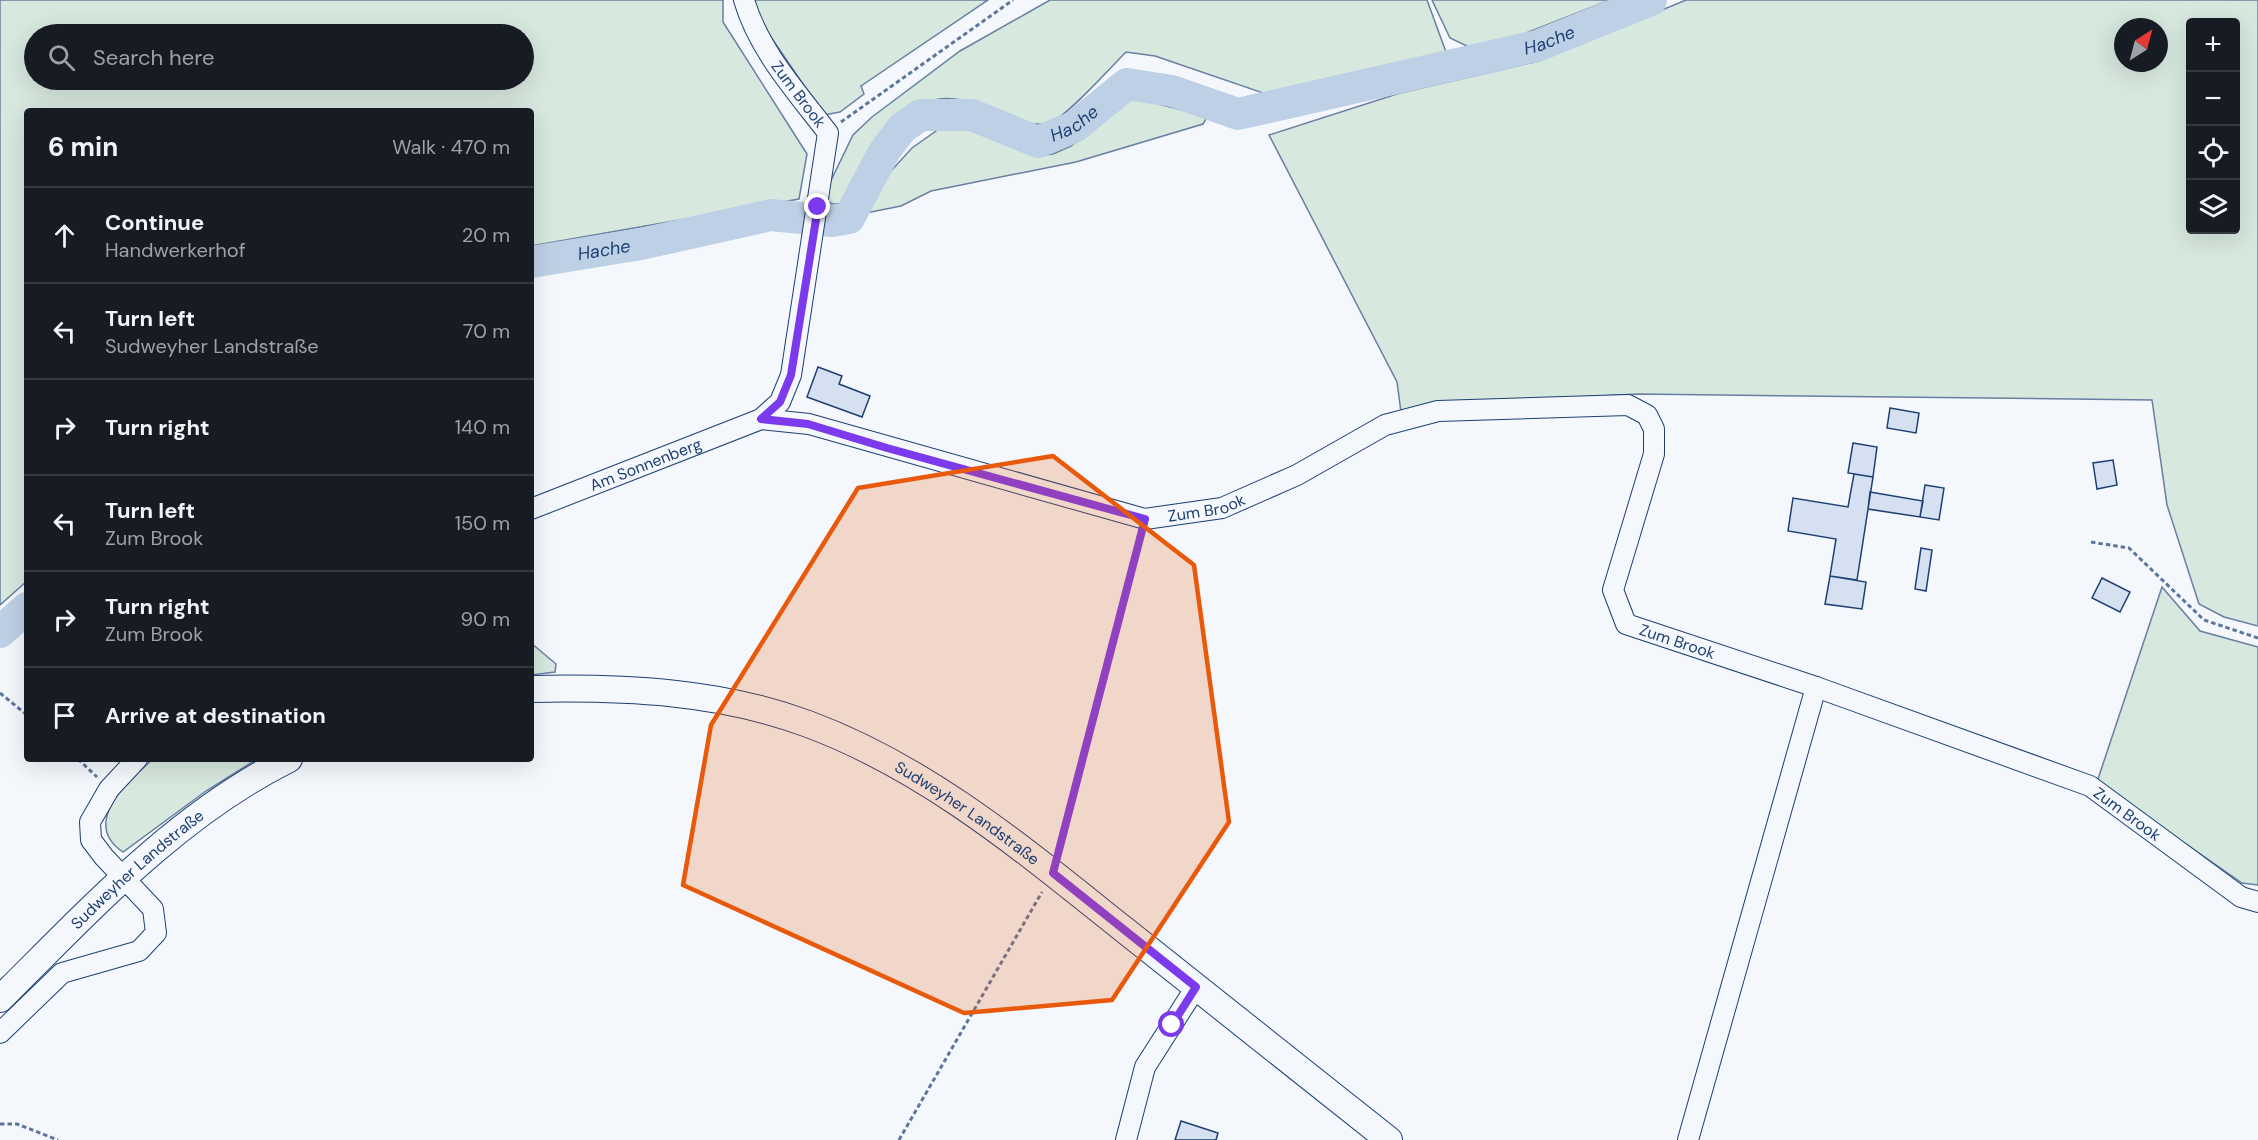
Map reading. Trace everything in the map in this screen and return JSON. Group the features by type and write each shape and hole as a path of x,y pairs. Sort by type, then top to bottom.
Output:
{"main road":[{"name":"Sudweyher Landstraße","path":"534,688 582,688 667,693 761,710 806,723 850,741 959,802 1053,873 1389,1140"},
{"name":"Sudweyher Landstraße","path":"0,999 123,878 167,839 218,801 284,762"}],"street":[{"name":"Zum Brook","path":"744,0 752,26 775,63 828,133 791,375 780,402 761,419"},
{"name":"Zum Brook","path":"761,419 808,424 1145,519 1222,508 1297,475 1385,425 1438,411 1628,405 1647,415 1654,429 1654,454 1613,590 1626,624 1816,687 2090,786 2241,897 2258,902"},
{"name":"Am Sonnenberg","path":"534,508 761,419"},
{"path":"1688,1140 1816,687"},
{"path":"0,1033 62,973 139,951 156,933 153,909 91,840 90,822 109,789 134,762"},
{"path":"1126,1140 1145,1068 1196,987"}],"path":[{"path":"828,133 853,112 1013,0"},
{"path":"899,1140 1053,873 1145,519"},
{"path":"2091,542 2130,548 2204,620 2258,638"},
{"path":"0,693 24,713"},
{"path":"81,762 109,789"},
{"path":"0,1124 17,1124 55,1139"}],"highlighted area":[{"path":"1053,456 1194,565 1229,822 1112,1000 964,1013 683,885 711,725 858,488"}],"shaded area":[{"path":"0,0 723,0 723,22 807,154 799,199 534,245 534,108 24,108 24,584 0,605"},
{"path":"751,0 988,0 861,86 864,94 840,112 824,115 756,15"},
{"path":"1050,0 1427,0 1446,52 1272,96 1155,56 1126,52 1079,100 1052,122 1040,124 1026,122 960,100 942,99 924,103 905,116 881,139 852,190 841,204 832,204 823,197 853,135 872,117 960,51"},
{"path":"1432,0 1610,0 1506,41 1469,47 1450,38"},
{"path":"1686,0 2258,0 2258,626 2224,617 2199,604 2167,505 2152,400 1638,394 1501,401 1401,412 1397,382 1269,135 1400,93 1539,61"},
{"path":"1132,97 1201,115 1206,119 1203,124 1076,162 931,191 901,206 861,214 858,212 858,207 912,148 939,129 957,125 1035,156 1053,154 1071,146"},
{"path":"2162,587 2200,631 2258,647 2258,885 2242,883 2097,782"},
{"path":"534,646 556,664 555,672 534,675"},
{"path":"150,762 252,762 206,791 123,852 111,841 106,828 107,816 112,803"}],"building":[{"path":"818,367 842,376 839,384 870,396 862,417 807,397"},
{"path":"1890,408 1919,413 1916,433 1887,428"},
{"path":"1853,443 1877,447 1873,477 1848,473"},
{"path":"2113,460 2117,485 2097,489 2093,463"},
{"path":"1854,474 1873,477 1857,580 1830,576 1836,539 1788,531 1793,498 1848,507"},
{"path":"1925,485 1944,488 1939,520 1920,517"},
{"path":"1870,492 1923,501 1920,517 1868,509"},
{"path":"1921,548 1932,550 1926,591 1915,589"},
{"path":"1830,576 1866,582 1862,609 1825,604"},
{"path":"2102,578 2130,592 2120,612 2092,598"},
{"path":"1181,1121 1218,1133 1216,1140 1175,1140"}],"waterway":[{"name":"Hache","path":"534,262 641,244 771,215 832,221 849,218 884,152 902,128 921,115 972,115 1038,142 1074,127 1127,84 1172,91 1238,114 1537,46 1651,0"},
{"name":"Hache","path":"0,632 24,611"}],"route":[{"path":"818,207 791,375 780,402 761,419 808,424 1145,519 1053,873 1196,987 1172,1025"}]}
